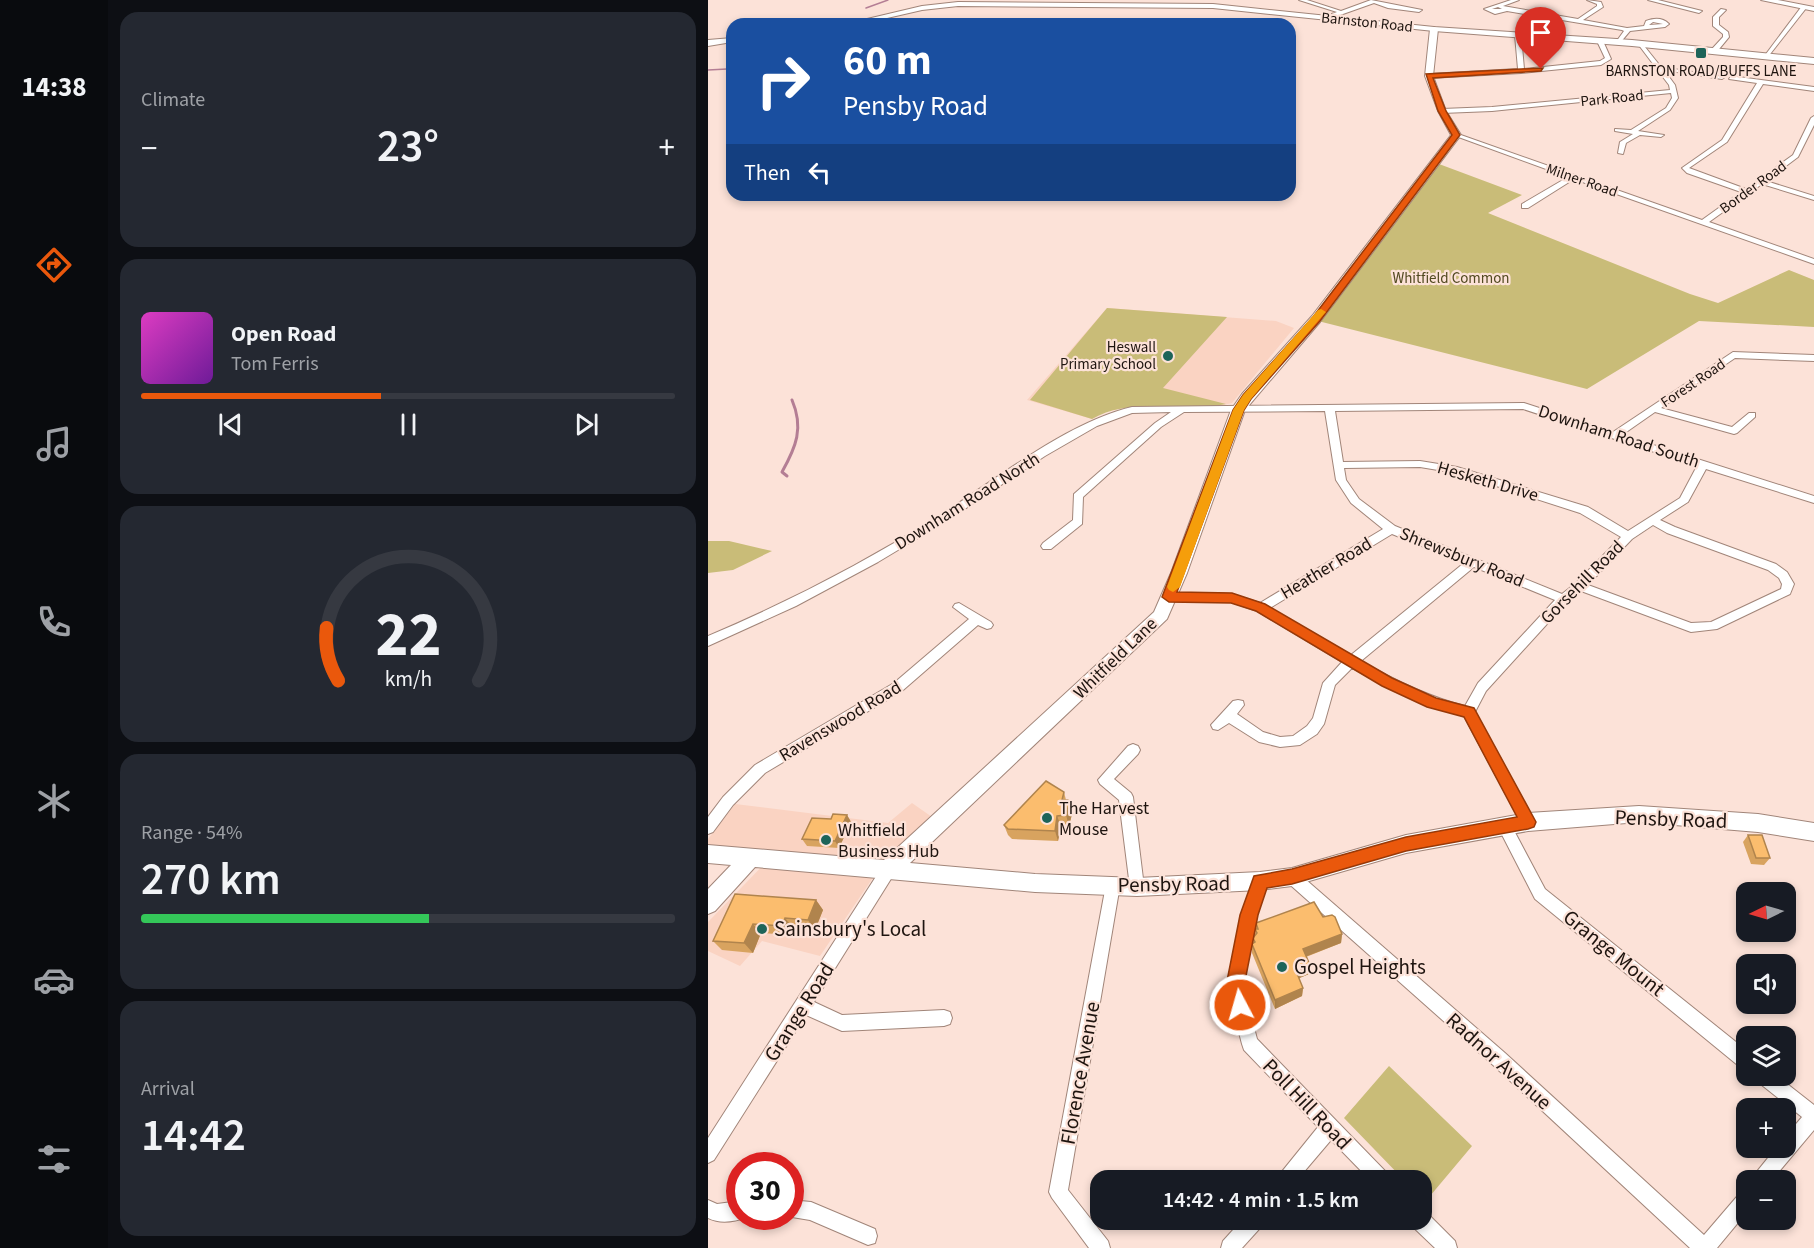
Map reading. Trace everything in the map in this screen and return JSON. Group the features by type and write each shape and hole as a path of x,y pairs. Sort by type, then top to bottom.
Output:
{"main road":[{"path":"1767,0 1814,9"},
{"name":"Barnston Road","path":"876,18 922,8 970,3 1180,2 1434,29 1619,42 1814,62"},
{"path":"708,43 726,41"}],"street":[{"path":"1302,0 1339,11"},
{"path":"1326,18 1339,11 1375,0 1388,6 1419,10"},
{"path":"1507,9 1495,12 1487,9 1516,0"},
{"path":"1580,20 1600,7 1599,3 1590,0"},
{"path":"1651,0 1696,10"},
{"path":"1500,6 1626,30 1646,27"},
{"path":"1765,57 1804,7"},
{"path":"1715,52 1714,50 1726,37 1726,33 1716,26 1716,17 1723,10"},
{"path":"1434,29 1429,76 1442,111 1456,135"},
{"path":"1619,42 1626,30"},
{"path":"1518,35 1521,71"},
{"path":"1429,76 1521,71 1606,62 1608,59 1600,41"},
{"path":"1634,132 1668,110 1676,98 1674,91 1641,44"},
{"path":"1659,68 1722,77"},
{"path":"1731,78 1814,89"},
{"path":"1746,191 1689,172 1685,168 1725,141 1761,82"},
{"name":"Park Road","path":"1442,111 1492,109 1674,91"},
{"name":"Border Road","path":"1704,222 1804,151 1814,118"},
{"path":"1617,130 1661,135"},
{"path":"1612,147 1621,150 1623,142 1636,136 1634,132"},
{"name":"Milner Road","path":"1456,135 1814,261"},
{"name":"Whitfield Lane","path":"889,869 1161,615 1238,410 1316,319 1456,135"},
{"path":"1524,202 1532,201 1573,177"},
{"path":"1759,181 1814,198"},
{"name":"Forest Road","path":"1615,435 1733,355 1814,358"},
{"name":"Downham Road South","path":"1238,410 1524,406 1813,497"},
{"path":"1653,409 1734,430 1752,415"},
{"name":"Downham Road North","path":"709,640 816,592 927,528 1021,466 1112,414 1132,410 1238,410"},
{"path":"1047,546 1078,521 1078,496 1158,424 1175,416 1181,410"},
{"name":"Shrewsbury Road","path":"1330,410 1341,480 1355,501 1391,529 1563,599"},
{"name":"Gorsehill Road","path":"1468,712 1482,687 1563,599 1580,586 1628,536 1651,519 1684,500 1704,463"},
{"name":"Hesketh Drive","path":"1340,465 1420,464 1457,470 1584,510 1628,536"},
{"path":"1580,586 1691,628 1713,626 1786,591 1788,584 1783,575 1772,567 1671,531 1651,519"},
{"name":"Heather Road","path":"1261,608 1391,529"},
{"path":"1238,705 1223,720 1259,737 1280,742 1295,741 1312,730 1319,720 1329,683 1353,660 1473,562"},
{"path":"1169,597 1232,598 1261,608 1387,682 1433,703 1468,712 1528,822"},
{"name":"Ravenswood Road","path":"708,828 728,801 760,769 898,687 982,622 959,607"},
{"path":"1133,750 1106,780 1126,797 1137,887"},
{"name":"Pensby Road","path":"708,854 1035,883 1137,887 1260,881 1292,877 1406,844 1528,822 1639,814 1758,823 1814,832"},
{"name":"Grange Mount","path":"1505,827 1540,894 1736,1053"},
{"path":"708,904 750,859"},
{"name":"Grange Road","path":"708,1154 889,869"},
{"name":"Radnor Avenue","path":"1292,877 1499,1059 1705,1248"},
{"name":"Poll Hill Road","path":"1260,881 1249,915 1235,986 1250,1044 1372,1170"},
{"name":"Florence Avenue","path":"1101,1248 1058,1192 1113,885"},
{"path":"804,1006 842,1023 944,1018"},
{"path":"1769,1170 1814,1116 1776,1086"},
{"path":"1294,1170 1330,1127"},
{"path":"708,1209 717,1213 726,1212"},
{"path":"804,1210 811,1211 868,1236"},
{"path":"1705,1248 1736,1211"},
{"path":"1230,1248 1245,1230"},
{"path":"1430,1230 1448,1248"}],"shaded area":[{"name":"Heswall Primary School","path":"1107,308 1276,321 1294,328 1232,403 1220,406 1132,406 1104,412 1092,419 1027,400"},
{"path":"912,803 932,817 887,857 820,956 762,941 740,966 708,951 708,922 774,854 708,847 708,839 735,804 888,823"}],"green space":[{"name":"Whitfield Common","path":"1439,164 1522,195 1488,213 1690,294 1718,303 1789,270 1814,280 1814,327 1699,321 1587,389 1318,321"},
{"name":"Heswall Primary School","path":"1107,308 1227,317 1163,388 1226,404 1209,407 1141,406 1108,412 1092,419 1030,400"},
{"path":"708,541 729,541 772,551 733,570 708,573"},
{"path":"1389,1066 1472,1146 1432,1194 1432,1170 1394,1170 1344,1118"}],"building":[{"name":"The Harvest Mouse","path":"1046,781 1064,792 1062,800 1070,800 1066,815 1057,816 1055,831 1008,829 1004,825"},
{"path":"833,814 847,815 835,841 802,839 812,818 831,819"},
{"path":"1748,835 1762,835 1770,858 1756,858"},
{"path":"735,894 816,900 808,920 785,918 782,926 753,924 744,943 713,941"},
{"name":"Gospel Heights","path":"1314,902 1323,917 1332,915 1335,917 1342,934 1303,949 1310,965 1296,971 1303,988 1275,1000 1252,944 1255,942 1253,938 1257,933 1255,929 1258,929 1256,923"}],"waterway":[{"path":"866,8 888,0"},
{"path":"708,70 726,69"},
{"path":"787,476 782,472 794,446 798,428 796,410 792,400"}],"slow traffic":[{"path":"1173,587 1238,410 1321,312"}],"place":[{"name":"BARNSTON ROAD/BUFFS LANE","path":"1701,53"},
{"name":"Heswall Primary School","path":"1168,356"},
{"name":"The Harvest Mouse","path":"1047,818"},
{"name":"Whitfield Business Hub","path":"826,840"},
{"name":"Sainsbury's Local","path":"762,929"},
{"name":"Gospel Heights","path":"1282,967"}],"route":[{"path":"1240,1005 1235,986 1249,915 1260,881 1292,877 1406,844 1528,822 1468,712 1433,703 1387,682 1261,608 1232,598 1169,597 1238,410 1316,319 1456,135 1435,96 1429,76 1541,69"}]}
